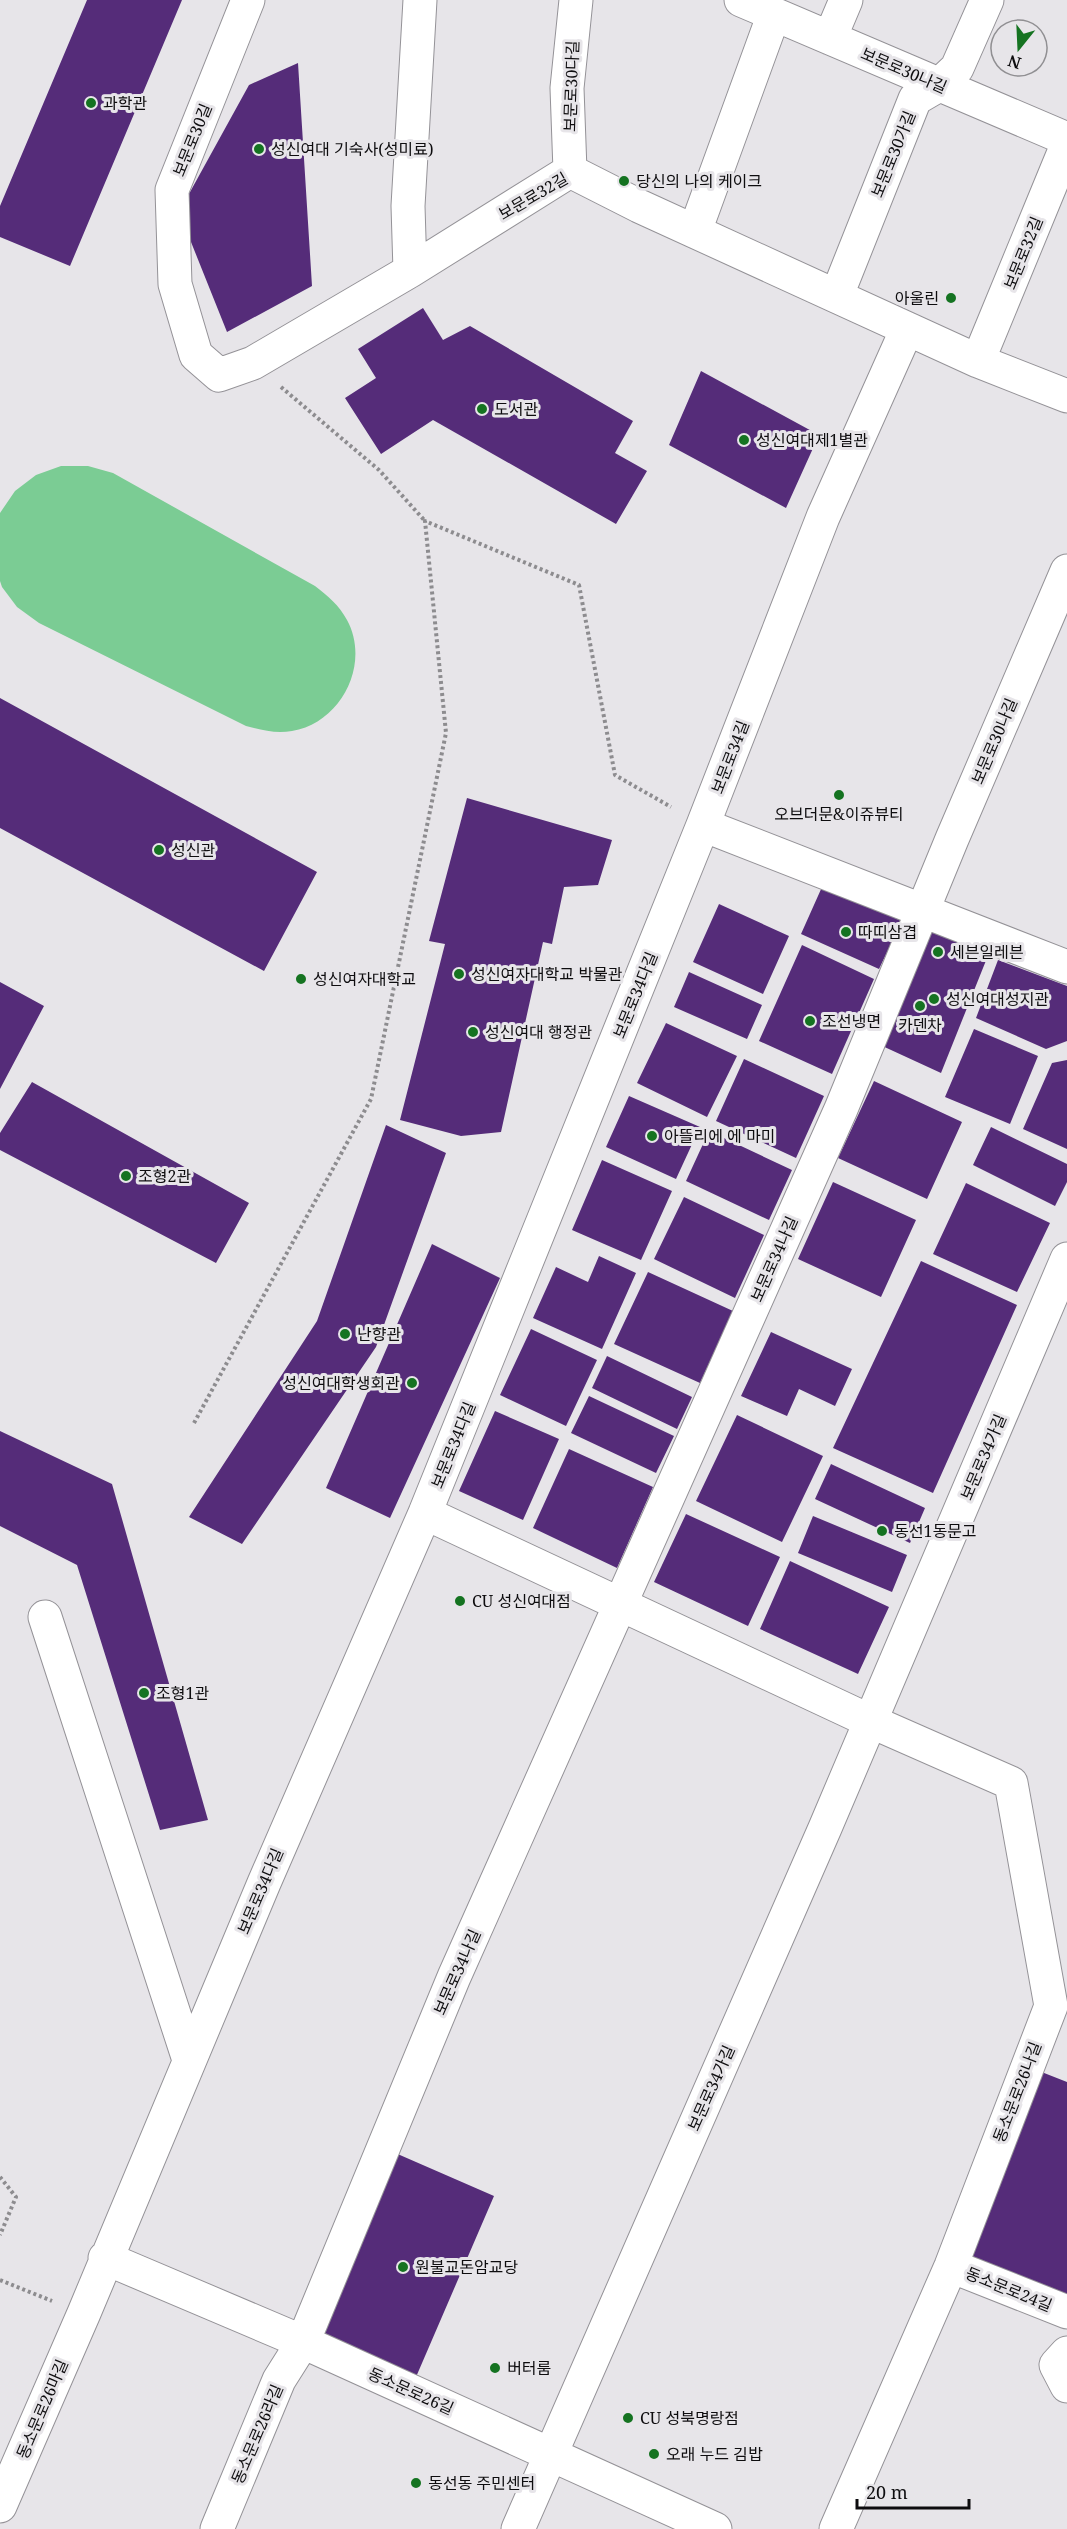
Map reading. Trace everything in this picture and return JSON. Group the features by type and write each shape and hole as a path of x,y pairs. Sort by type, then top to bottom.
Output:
{"street":[{"name":"보문로30길","path":"196,355 175,284 172,190 248,0"},
{"path":"410,271 408,206 420,0"},
{"name":"보문로30다길","path":"570,171 567,88 576,0"},
{"name":"보문로30나길","path":"741,0 1067,139"},
{"path":"830,38 846,0"},
{"name":"보문로30가길","path":"837,295 915,99 939,85 957,68 987,0"},
{"path":"695,231 774,14"},
{"name":"보문로32길","path":"978,361 1067,145"},
{"name":"보문로32길","path":"196,355 219,375 253,363 410,271 570,171 978,361 1067,396"},
{"name":"보문로34길","path":"703,825 823,517 907,328"},
{"name":"보문로30나길","path":"923,911 1067,571"},
{"path":"703,825 1067,968"},
{"name":"보문로34다길","path":"105,2258 425,1513 703,825"},
{"name":"보문로34나길","path":"303,2342 407,2087 836,1119 923,911"},
{"name":"보문로34가길","path":"518,2529 870,1721 1067,1259"},
{"path":"425,1513 870,1721"},
{"path":"45,1617 189,2060"},
{"name":"동소문로26나길","path":"836,2529 951,2266 1059,2005 1011,1783 870,1721"},
{"name":"동소문로26길","path":"105,2258 303,2342 715,2529"},
{"name":"동소문로26마길","path":"0,2506 84,2313 105,2258"},
{"name":"동소문로24길","path":"951,2266 1067,2312"},
{"name":"동소문로26라길","path":"217,2529 279,2380 303,2342"},
{"path":"1067,2353 1056,2365 1067,2386"}],"path":[{"path":"253,363 380,470 425,521 579,585 615,775 703,825"},
{"path":"194,1423 371,1099 446,733 425,521"},
{"path":"0,2177 16,2198 0,2235"},
{"path":"0,2280 84,2313"}],"green space":[{"path":"61,466 88,466 113,473 324,593 344,615 354,637 353,672 347,689 337,704 325,716 309,726 292,731 274,732 246,726 39,623 17,607 0,581 0,513 15,491 36,475"}],"building":[{"name":"과학관","path":"87,0 182,0 70,266 0,237 0,206"},
{"name":"성신여대 기숙사(성미료)","path":"298,63 312,286 227,332 179,212 249,85"},
{"name":"도서관","path":"423,308 443,340 470,326 633,421 615,453 647,471 616,524 433,420 381,454 345,398 376,378 358,349"},
{"name":"성신여대제1별관","path":"701,371 819,435 786,508 669,445"},
{"name":"성신관","path":"0,698 317,872 264,971 0,828"},
{"name":"성신여대 행정관","path":"467,798 612,840 598,885 564,887 552,944 543,942 501,1132 461,1136 400,1120 445,944 429,941"},
{"path":"822,887 902,921 879,969 801,934"},
{"path":"719,904 789,936 763,994 693,962"},
{"name":"성신여대성지관","path":"927,928 989,953 941,1073 878,1044"},
{"path":"802,945 874,979 832,1074 759,1041"},
{"path":"998,960 1067,986 1067,1041 1046,1049 976,1018"},
{"path":"689,972 762,1005 747,1039 674,1007"},
{"path":"0,982 44,1006 0,1089"},
{"path":"666,1023 737,1056 707,1117 637,1083"},
{"path":"974,1029 1038,1056 1010,1124 945,1097"},
{"path":"744,1059 824,1096 796,1158 716,1121"},
{"path":"1067,1060 1067,1149 1023,1129 1052,1063"},
{"path":"874,1081 962,1122 927,1199 838,1158"},
{"name":"조형2관","path":"32,1082 249,1203 216,1263 0,1150 0,1133"},
{"path":"629,1096 700,1127 676,1179 606,1147"},
{"name":"난향관","path":"386,1125 446,1153 376,1347 242,1544 189,1517 317,1321"},
{"path":"991,1127 1067,1164 1067,1182 1055,1206 973,1165"},
{"path":"709,1131 792,1170 769,1220 686,1181"},
{"path":"602,1160 672,1191 641,1260 572,1230"},
{"path":"833,1182 916,1220 881,1297 798,1259"},
{"path":"966,1183 1050,1223 1017,1292 933,1254"},
{"path":"684,1197 764,1235 735,1298 654,1259"},
{"name":"성신여대학생회관","path":"432,1244 500,1278 390,1518 326,1488"},
{"path":"599,1256 636,1273 602,1349 533,1318 556,1267 588,1282"},
{"path":"921,1261 1017,1305 933,1493 833,1448"},
{"path":"648,1272 733,1311 700,1383 614,1344"},
{"path":"531,1329 597,1360 566,1426 500,1395"},
{"path":"771,1332 852,1369 835,1406 799,1389 787,1416 741,1396"},
{"path":"607,1356 692,1397 677,1429 592,1388"},
{"path":"589,1396 674,1436 656,1473 571,1433"},
{"path":"495,1411 559,1439 523,1520 459,1491"},
{"path":"737,1415 823,1456 782,1542 696,1501"},
{"name":"조형1관","path":"0,1431 112,1484 208,1820 160,1830 77,1565 0,1526"},
{"path":"569,1449 653,1487 617,1568 533,1528"},
{"path":"831,1464 925,1508 910,1543 815,1499"},
{"path":"686,1514 780,1557 748,1626 654,1582"},
{"path":"813,1516 907,1555 892,1592 798,1553"},
{"path":"790,1561 889,1607 858,1674 760,1629"},
{"path":"1039,2071 1067,2082 1067,2296 969,2262"},
{"name":"원불교돈암교당","path":"393,2152 494,2196 413,2384 313,2337"}],"place":[{"name":"과학관","path":"91,103"},
{"name":"성신여대 기숙사(성미료)","path":"259,149"},
{"name":"당신의 나의 케이크","path":"624,181"},
{"name":"아울린","path":"951,298"},
{"name":"도서관","path":"482,409"},
{"name":"성신여대제1별관","path":"744,440"},
{"name":"오브더문&이쥬뷰티","path":"839,795"},
{"name":"성신관","path":"159,850"},
{"name":"따띠삼겹","path":"846,932"},
{"name":"세븐일레븐","path":"938,952"},
{"name":"성신여자대학교 박물관","path":"459,974"},
{"name":"성신여자대학교","path":"301,979"},
{"name":"성신여대성지관","path":"934,999"},
{"name":"카덴차","path":"920,1006"},
{"name":"조선냉면","path":"810,1021"},
{"name":"성신여대 행정관","path":"473,1032"},
{"name":"아뜰리에 에 마미","path":"652,1136"},
{"name":"조형2관","path":"126,1176"},
{"name":"난향관","path":"345,1334"},
{"name":"성신여대학생회관","path":"412,1383"},
{"name":"동선1동문고","path":"882,1531"},
{"name":"CU 성신여대점","path":"460,1601"},
{"name":"조형1관","path":"144,1693"},
{"name":"원불교돈암교당","path":"403,2267"},
{"name":"버터룸","path":"495,2368"},
{"name":"CU 성북명랑점","path":"628,2418"},
{"name":"오래 누드 김밥","path":"654,2454"},
{"name":"동선동 주민센터","path":"416,2483"}]}
